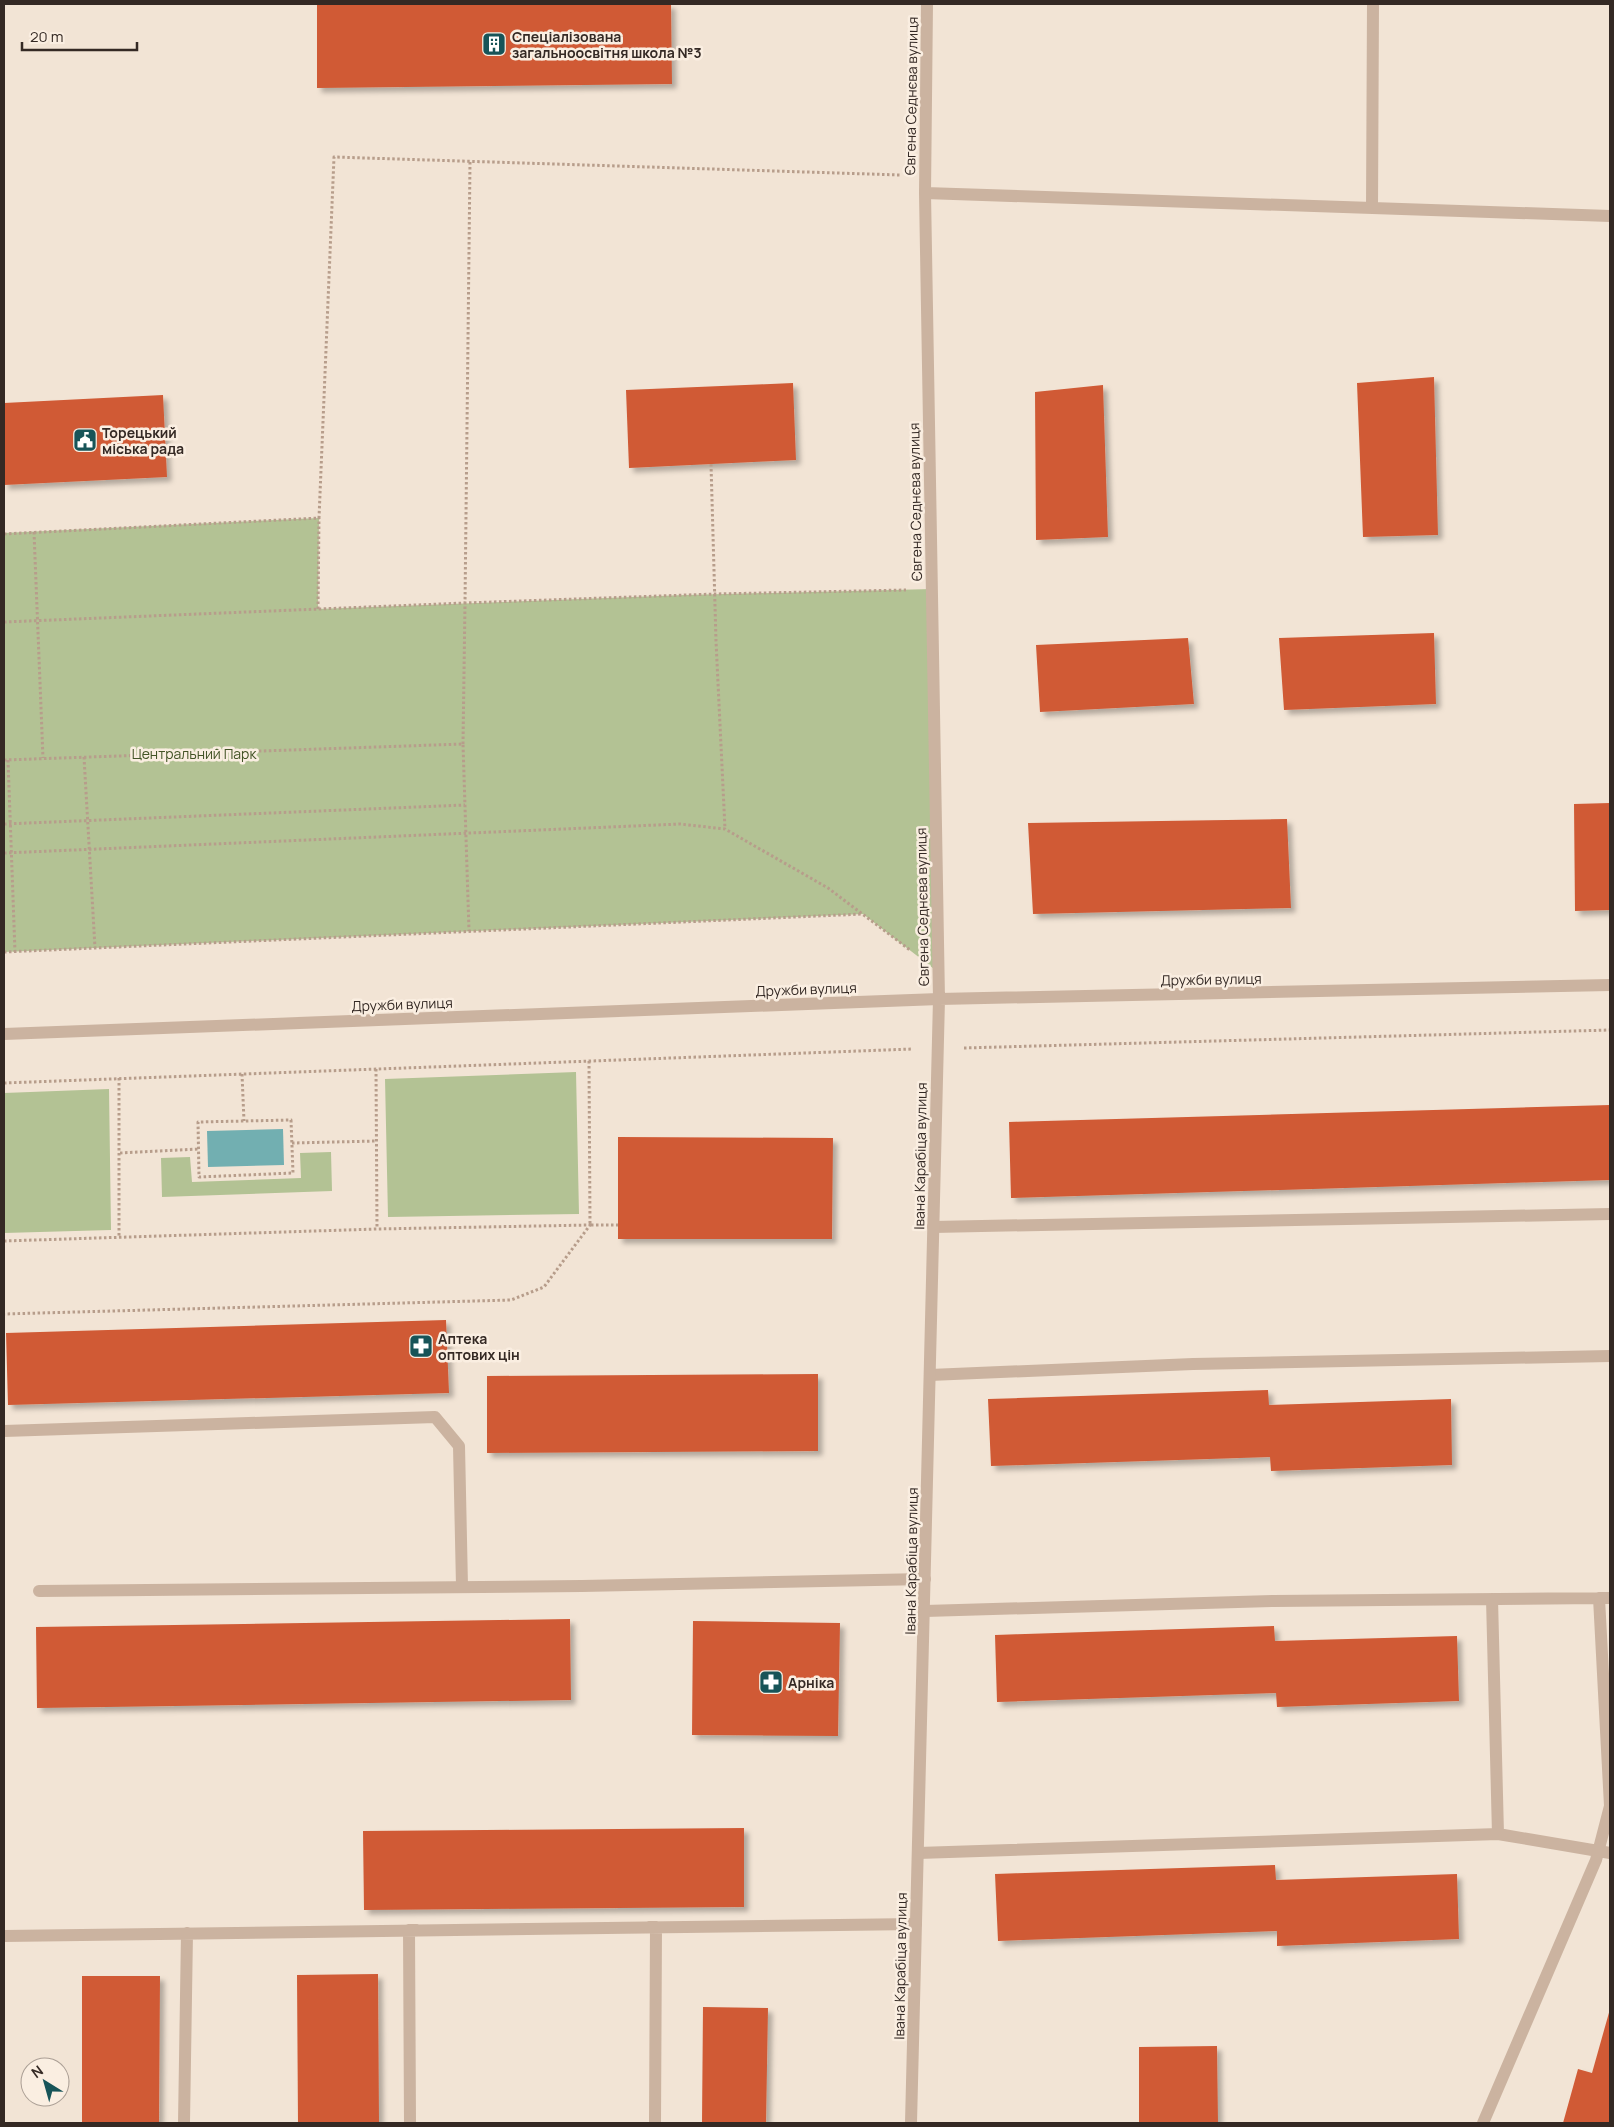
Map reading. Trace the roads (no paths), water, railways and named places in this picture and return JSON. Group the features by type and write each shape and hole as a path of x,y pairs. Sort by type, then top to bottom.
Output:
{"street":[{"name":"Євгена Седнєва вулиця","path":"927,4 926,193 939,999"},
{"path":"1372,208 1373,4"},
{"path":"926,193 1610,216"},
{"name":"Дружби вулиця","path":"4,1034 939,999 1610,985"},
{"name":"Івана Карабіца вулиця","path":"911,2123 939,999"},
{"path":"933,1227 1610,1214"},
{"path":"930,1375 1193,1364 1610,1356"},
{"path":"4,1431 435,1417 459,1446 462,1586"},
{"path":"39,1592 925,1579"},
{"path":"925,1611 1274,1601 1605,1598 1610,1806 1596,1860 1483,2123"},
{"path":"1492,1599 1498,1834"},
{"path":"918,1853 1498,1834 1610,1853"},
{"path":"4,1936 916,1924"},
{"path":"655,2123 656,1927"},
{"path":"409,1930 410,2123"},
{"path":"184,2123 187,1933"}],"water":[{"path":"283,1129 284,1165 208,1167 207,1131"}],"place":[{"name":"Спеціалізована загальноосвітня школа №3","path":"494,44"},
{"name":"Торецький міська рада","path":"85,440"},
{"name":"Аптека оптових цін","path":"421,1346"},
{"name":"Арніка","path":"771,1682"}],"park label":[{"name":"Центральний Парк","path":"194,753"}]}
